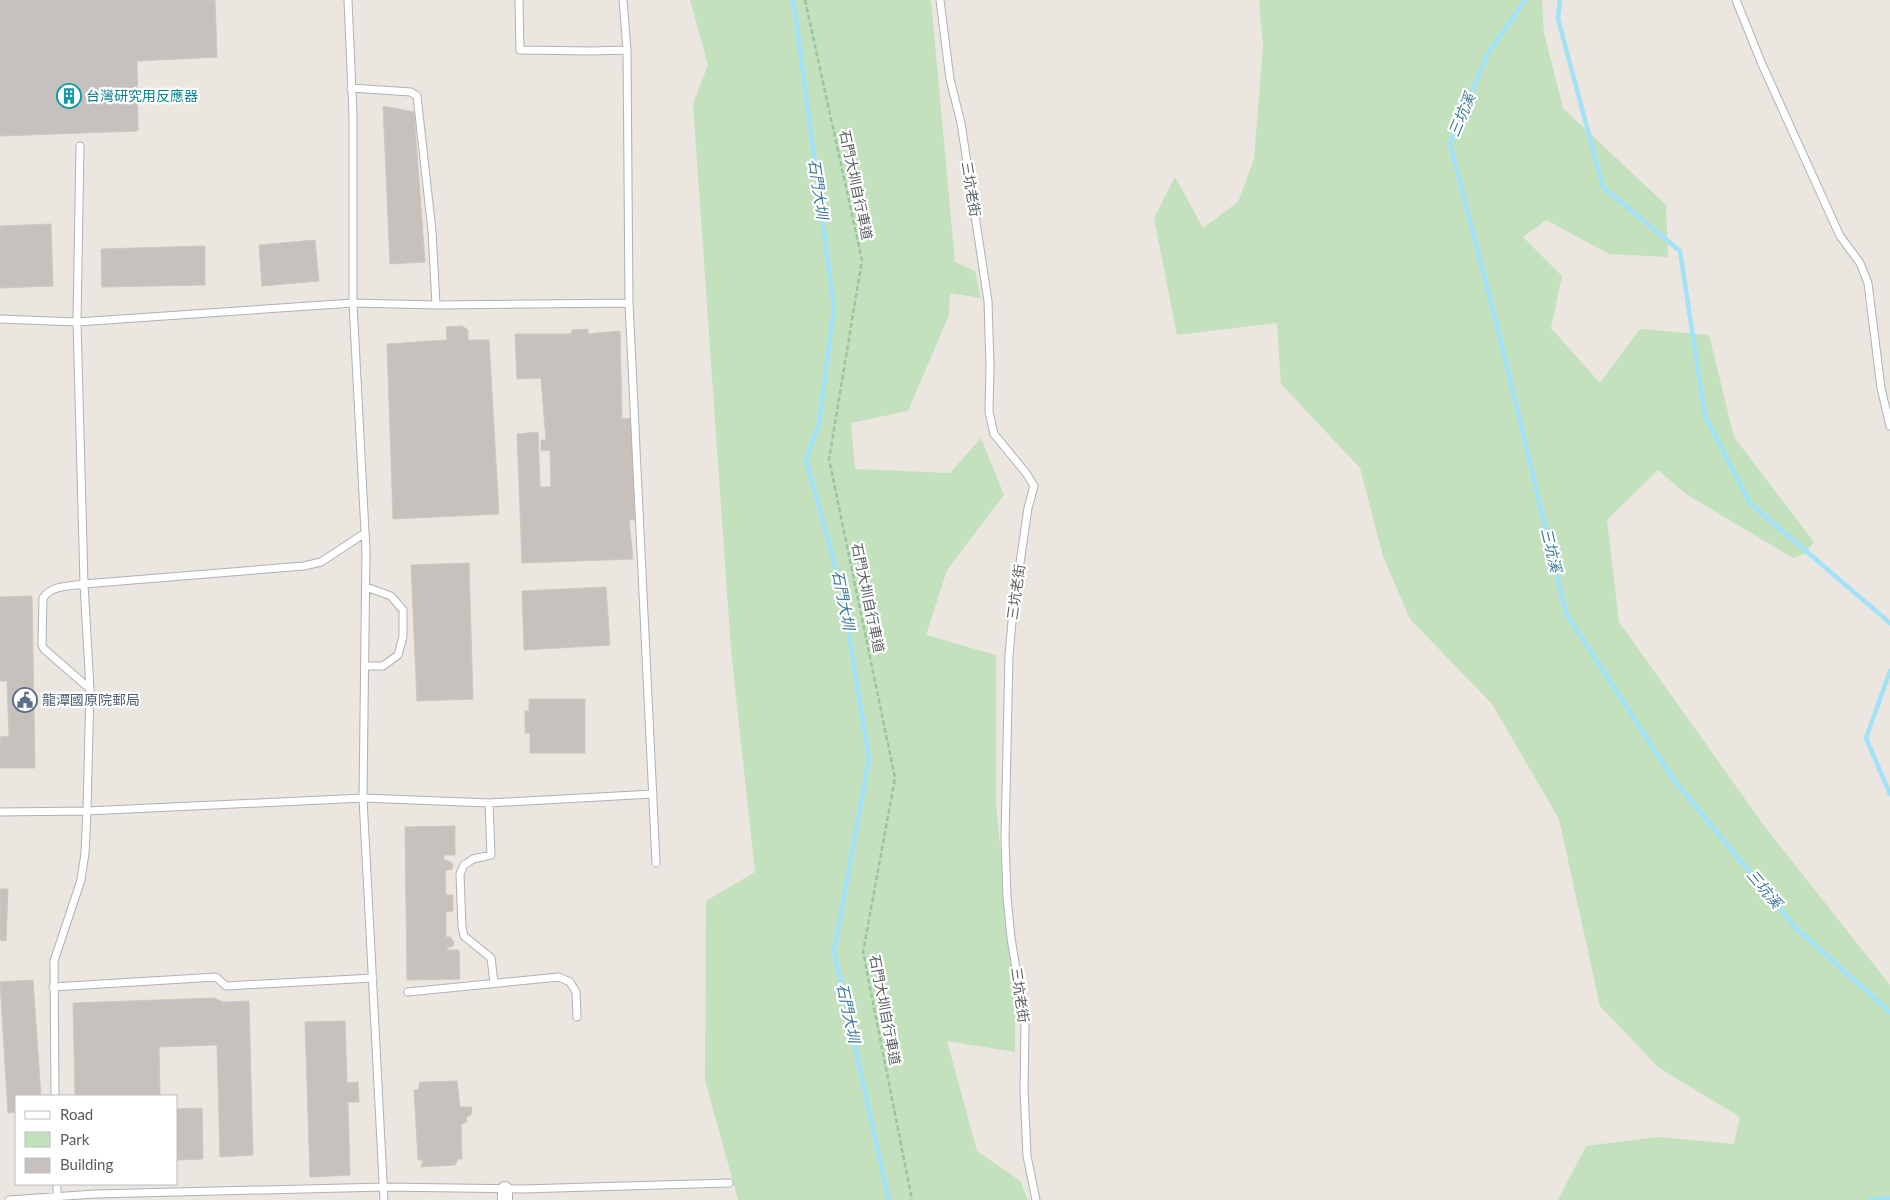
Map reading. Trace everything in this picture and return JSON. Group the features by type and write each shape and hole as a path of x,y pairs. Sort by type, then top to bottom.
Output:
{"lane":[{"path":"348,0 353,124 353,303 366,551 363,798 384,1200"},
{"path":"519,0 520,50 627,50"},
{"path":"624,0 627,50 629,303 656,863"},
{"name":"三坑老街","path":"940,0 950,79 961,123 988,301 989,412 994,434 1026,473 1034,486 1028,508 1018,573 1009,655 1005,840 1011,938 1025,1024 1024,1089 1027,1156 1036,1200"},
{"path":"1736,0 1761,62 1840,236 1860,263 1868,283 1881,388 1890,426"},
{"path":"351,88 412,92 418,96 432,231 436,305"},
{"path":"55,1095 54,961 82,880 87,811 90,689 84,584 77,322 80,146"},
{"path":"0,319 77,322 353,303 436,305 629,303"},
{"path":"90,689 44,649 42,645 42,598 47,592 55,588 84,584 304,566 321,562 365,533"},
{"path":"365,666 383,666 398,655 403,636 403,610 391,596 366,587"},
{"path":"0,812 87,811 363,798 489,803 653,794"},
{"path":"489,803 491,855 473,859 464,865 460,874 464,936 491,958 494,983"},
{"path":"53,986 216,977 226,986 373,978"},
{"path":"408,992 559,977 570,982 576,992 577,1017"},
{"path":"9,1200 384,1187 505,1195 729,1184"},
{"path":"57,1185 57,1198"}],"path":[{"name":"石門大圳自行車道","path":"805,0 862,260 829,460 895,778 863,952 912,1200"}],"green space":[{"path":"690,0 931,0 955,262 975,271 981,298 950,293 949,315 908,411 851,423 855,469 950,473 981,438 1004,495 947,570 926,635 996,655 996,802 1015,1008 1015,1052 947,1041 977,1151 1020,1181 1028,1200 738,1200 705,1080 706,901 755,872 731,650 693,104 708,65"},
{"path":"1259,0 1542,0 1544,33 1563,108 1666,205 1668,257 1609,254 1546,220 1523,237 1562,276 1551,328 1600,383 1640,329 1709,335 1734,437 1814,542 1805,554 1793,558 1686,494 1658,470 1607,520 1619,622 1765,827 1890,985 1890,1200 1558,1200 1586,1146 1658,1137 1734,1144 1740,1117 1659,1068 1600,1006 1559,819 1492,704 1410,619 1383,556 1360,468 1281,384 1277,323 1177,335 1154,218 1175,177 1203,228 1238,202 1254,159 1263,46"}],"building":[{"name":"台灣研究用反應器","path":"0,0 215,0 217,57 137,61 138,131 0,136"},
{"path":"383,106 414,112 425,262 390,264"},
{"path":"51,224 53,286 0,288 0,226"},
{"path":"315,240 319,281 262,286 259,245"},
{"path":"205,246 205,285 102,287 101,249"},
{"path":"462,326 468,330 468,340 489,340 499,514 393,519 387,344 447,340 446,327"},
{"path":"588,329 588,334 620,331 622,419 631,418 635,520 629,520 633,559 522,563 517,434 538,432 540,487 551,487 550,450 541,451 541,440 546,440 541,378 517,379 515,334 571,334 572,330"},
{"path":"469,563 473,699 417,701 411,565"},
{"path":"606,587 610,645 524,650 522,591"},
{"path":"32,596 35,768 0,768 0,737 9,736 7,681 0,681 0,597"},
{"path":"529,699 585,699 585,753 530,753 530,733 525,733 525,711 529,711"},
{"path":"455,826 455,855 444,855 444,860 451,862 453,865 452,869 445,871 446,895 453,895 453,911 446,912 446,937 450,937 454,942 453,946 447,948 447,950 459,950 460,979 407,980 405,827"},
{"path":"0,889 8,889 6,941 0,940"},
{"path":"33,980 41,1095 15,1095 15,1112 8,1113 0,982"},
{"path":"214,998 223,1002 249,1001 253,1155 220,1157 217,1045 159,1047 160,1095 75,1095 73,1003"},
{"path":"345,1021 347,1083 358,1082 359,1102 348,1102 350,1175 310,1177 305,1022"},
{"path":"457,1081 460,1107 472,1107 471,1115 466,1117 467,1122 461,1124 462,1159 458,1159 455,1165 421,1167 423,1160 418,1160 414,1090 418,1090 420,1082"},
{"path":"202,1108 203,1159 178,1160 178,1109"}],"waterway":[{"name":"石門大圳","path":"792,0 834,308 819,423 806,460 842,590 869,759 834,951 889,1200"},
{"name":"三坑溪","path":"1525,0 1487,55 1450,144 1496,321 1566,613 1674,780 1795,927 1890,1012"},
{"path":"1560,0 1558,19 1603,187 1680,251 1705,416 1750,503 1890,623"},
{"path":"1890,671 1866,738 1890,794"},
{"name":"三坑溪","path":"1870,1200 1890,1198"}],"place":[{"name":"台灣研究用反應器","path":"69,96"},
{"name":"龍潭國原院郵局","path":"25,700"}]}
